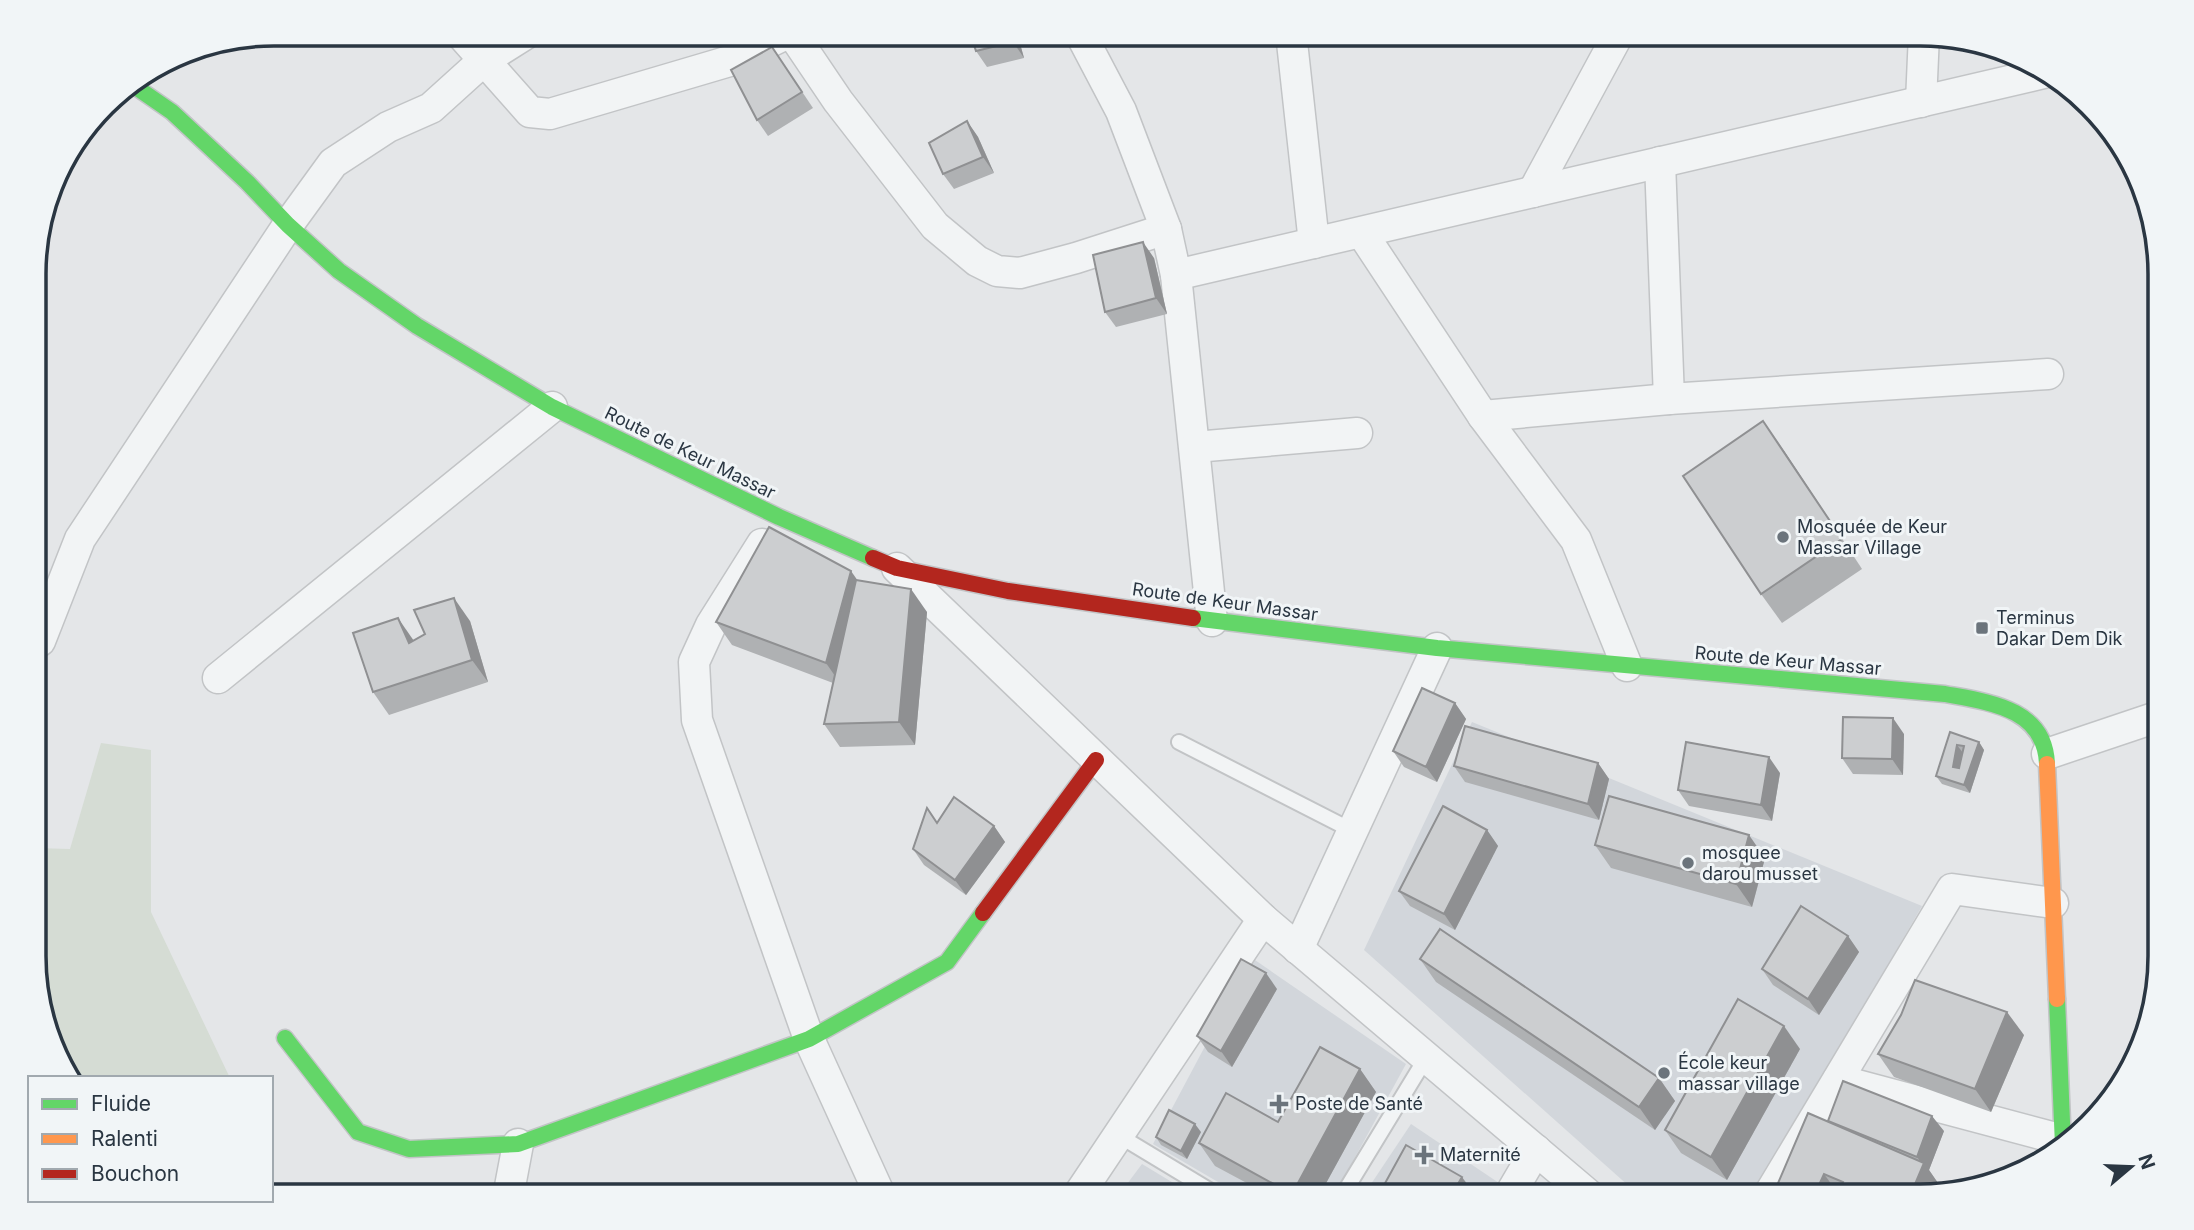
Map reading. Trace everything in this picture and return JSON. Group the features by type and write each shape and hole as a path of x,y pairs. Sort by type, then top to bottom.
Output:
{"main road":[{"name":"Route de Keur Massar","path":"140,90 172,112 339,271 416,326 552,407 779,517 897,569 1008,591 1212,621 1437,648 1945,694 2001,705 2035,726 2047,754 2063,1134"},
{"path":"285,1038 358,1132 408,1149 518,1144 809,1039 947,962 1097,760"}],"street":[{"path":"471,46 530,112 550,114 733,60 763,46"},
{"path":"46,626 80,540 288,225 333,163 388,127 431,108 483,61 507,46"},
{"path":"799,46 935,226 977,261 997,271 1020,273 1166,229"},
{"path":"1087,46 1121,111 1166,229 1176,275 1212,621"},
{"path":"1292,46 1314,243"},
{"path":"1533,192 1612,46"},
{"path":"1921,102 1923,46"},
{"path":"1176,275 2034,75"},
{"path":"1660,163 1669,399"},
{"path":"1362,233 1483,416 1576,540 1627,666"},
{"path":"1483,416 1669,399 2048,373"},
{"path":"218,678 552,407"},
{"path":"1195,447 1357,433"},
{"path":"779,517 711,625 694,662 697,720 809,1039 875,1184"},
{"path":"897,569 1263,919 1576,1184"},
{"path":"1298,949 1437,648"},
{"path":"2047,754 2148,715"},
{"path":"1775,1184 1952,888 2053,903"},
{"path":"1085,1184 1263,919"},
{"path":"1838,1080 2054,1141"},
{"path":"510,1184 518,1144"},
{"path":"1516,1184 1536,1150"}],"lane":[{"path":"1179,742 1353,831"},
{"path":"1349,1184 1426,1058"},
{"path":"1118,1135 1199,1184"}],"shaded area":[{"name":"École keur massar village","path":"1472,722 1922,906 1761,1184 1627,1184 1364,950"},
{"path":"101,743 151,750 151,912 229,1076 79,1076 63,1044 53,1016 47,986 46,848 70,849"},
{"name":"Poste de Santé","path":"1252,958 1406,1064 1341,1184 1221,1184 1153,1144"},
{"name":"Maternité","path":"1411,1124 1501,1184 1371,1184"},
{"path":"1142,1164 1175,1184 1127,1184"}],"building":[{"path":"974,46 997,46 976,51"},
{"path":"772,47 802,92 757,120 731,70"},
{"path":"967,121 983,157 943,174 929,143"},
{"path":"1143,242 1156,298 1105,312 1093,255"},
{"name":"Mosquée de Keur Massar Village","path":"1763,421 1842,539 1761,594 1683,476"},
{"path":"769,527 851,571 826,663 716,622"},
{"path":"856,580 911,589 899,722 824,724"},
{"path":"454,598 472,660 373,692 353,633 398,618 409,643 425,634 414,610"},
{"path":"1422,688 1455,703 1426,767 1393,751"},
{"path":"1843,717 1893,718 1892,759 1842,758"},
{"path":"1465,726 1598,763 1588,804 1454,766"},
{"path":"1950,732 1979,742 1964,785 1936,776","holes":["1957,745 1964,746 1959,768 1953,767"]},
{"path":"1686,742 1769,757 1761,805 1678,790"},
{"path":"1609,796 1749,835 1736,884 1595,845"},
{"path":"954,797 994,826 955,880 913,849 927,808 937,823"},
{"path":"1443,806 1487,830 1444,914 1399,891"},
{"path":"1801,906 1848,936 1808,999 1762,969"},
{"path":"1440,929 1659,1078 1639,1107 1420,959"},
{"path":"1241,959 1266,973 1221,1051 1197,1036"},
{"path":"1915,980 2007,1012 1975,1089 1878,1054 1901,1015"},
{"path":"1738,999 1784,1026 1711,1157 1665,1130"},
{"path":"1320,1047 1360,1069 1297,1184 1274,1184 1199,1143 1226,1093 1278,1122"},
{"path":"1843,1081 1932,1116 1917,1157 1828,1121"},
{"path":"1169,1110 1195,1124 1181,1151 1156,1137"},
{"path":"1808,1113 1924,1163 1915,1184 1842,1184 1843,1182 1824,1174 1819,1184 1778,1184"},
{"path":"1406,1145 1462,1177 1458,1184 1385,1184"}],"traffic: fast":[{"path":"140,90 172,112 339,271 417,326 552,407 779,517 873,558"},
{"path":"1193,618 1437,648 1945,694 1996,705 2025,719 2044,745 2047,764"},
{"path":"285,1038 358,1132 409,1149 518,1144 809,1039 947,962 983,913"},
{"path":"2057,999 2063,1134"}],"traffic: slow":[{"path":"2047,764 2057,999"}],"traffic: jam":[{"path":"873,558 897,568 1008,591 1193,618"},
{"path":"983,913 1096,760"}],"place":[{"name":"Mosquée de Keur Massar Village","path":"1783,537"},
{"name":"Terminus Dakar Dem Dik","path":"1982,628"},
{"name":"mosquee darou musset","path":"1688,863"},
{"name":"École keur massar village","path":"1664,1073"},
{"name":"Poste de Santé","path":"1279,1104"},
{"name":"Maternité","path":"1424,1155"}]}
